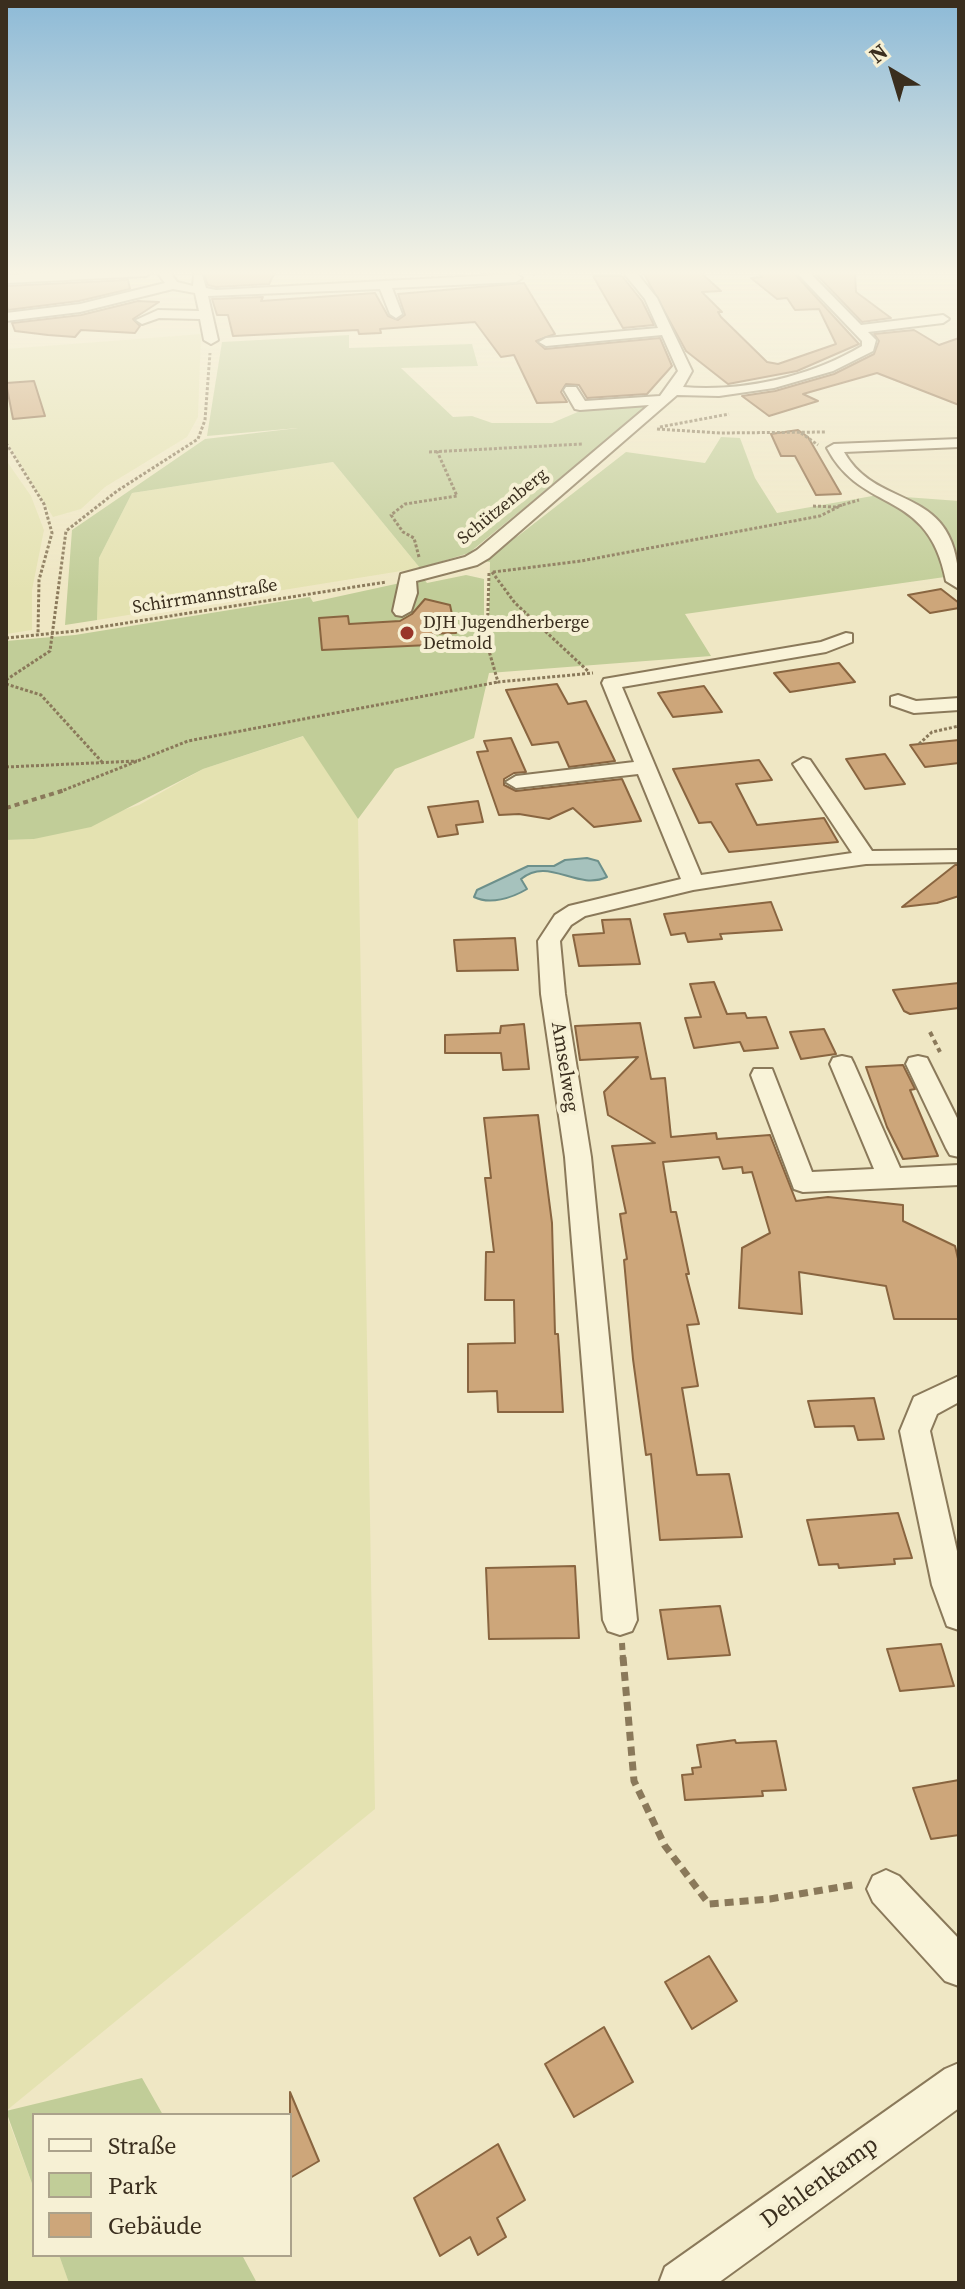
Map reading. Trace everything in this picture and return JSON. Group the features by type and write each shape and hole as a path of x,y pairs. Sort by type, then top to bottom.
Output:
{"street":[{"path":"669,395 680,379"},
{"path":"571,390 580,406 796,379"},
{"name":"Schützenberg","path":"407,578 471,561 669,395"},
{"path":"959,443 834,448 849,472 927,518 950,551 955,581 959,584"},
{"path":"402,611 408,593 407,578"},
{"path":"693,883 611,683 826,647 846,638"},
{"path":"934,692 956,703"},
{"path":"898,701 914,707 956,703"},
{"path":"803,764 866,858"},
{"path":"516,782 645,767"},
{"name":"Amselweg","path":"620,1620 578,1157 553,994 549,941 563,920 577,911 693,883 866,858 959,856"},
{"path":"842,1064 891,1177"},
{"path":"918,1064 959,1148"},
{"path":"763,1075 803,1182 959,1175"},
{"path":"959,1388 925,1406 915,1431 948,1585 959,1615"},
{"path":"886,1889 959,1967"},
{"name":"Dehlenkamp","path":"681,2283 959,2083"}],"path":[{"path":"52,533 66,531 117,491 198,439 205,420 208,379"},
{"path":"634,424 662,427 729,414"},
{"path":"634,424 684,433 832,432 845,446"},
{"path":"797,430 817,443"},
{"name":"Schützenberg","path":"429,452 612,442"},
{"path":"6,443 44,504 52,533 39,580 38,633"},
{"path":"433,573 419,558 414,538 391,516 402,505 457,496 456,487 437,451"},
{"path":"813,506 842,505 887,494"},
{"path":"491,572 581,561 820,516 842,505"},
{"path":"6,682 50,651 55,640 52,633 66,531"},
{"path":"471,561 491,572 517,605 538,623 544,635 590,673 611,683"},
{"path":"491,572 488,636 492,673 498,682"},
{"name":"Schirrmannstraße","path":"6,638 407,578"},
{"path":"6,808 89,783 188,741 498,682 590,673"},
{"path":"6,682 41,695 103,763"},
{"path":"919,744 937,729 959,726"},
{"path":"6,767 140,761"},
{"path":"620,1620 634,1781 666,1853 709,1904 770,1899 859,1884 886,1889"}],"shaded area":[{"path":"6,379 199,379 198,417 187,437 105,487 81,509 53,517 6,440"},
{"path":"6,460 31,496 44,530 32,590 32,630 6,634"},
{"path":"333,462 420,568 97,620 99,558 132,493"},
{"path":"304,736 358,819 375,1809 6,2111 6,840 34,839 139,805 203,769"},
{"path":"6,2114 32,2184 32,2257 60,2257 69,2283 6,2283"}],"green space":[{"path":"216,379 412,379 453,417 472,416 492,423 552,423 580,411 653,402 469,553 420,568 333,462 132,493 99,558 97,620 65,625 72,530 205,439 298,428 207,436"},
{"path":"721,437 740,438 755,478 777,513 878,495 959,501 959,575 685,614 711,656 489,673 474,738 395,769 358,819 303,736 203,769 91,827 34,839 6,840 6,641 75,635 310,597 313,602 423,578 427,583 466,575 484,579 484,652 488,653 490,562 468,559 518,536 626,452 705,463"},
{"path":"142,2078 162,2113 32,2113 32,2183 6,2111"},
{"path":"60,2257 243,2257 257,2283 69,2283"}],"water":[{"path":"587,858 598,861 607,877 584,880 542,871 521,879 527,889 515,895 494,900 474,897 477,890 528,866 554,866 565,860"}],"building":[{"path":"525,379 661,379 647,394 587,398 579,385 566,384 561,392 567,402 537,403"},
{"path":"721,379 755,379 728,384"},
{"path":"817,379 856,379 803,394 818,401 769,416 742,396 775,391"},
{"path":"892,379 959,379 959,405"},
{"path":"34,381 45,416 13,419 6,383"},
{"path":"798,430 808,437 841,494 816,495 795,456 781,456 771,434"},
{"path":"941,589 959,603 959,608 930,613 908,595"},
{"path":"425,599 450,605 456,633 427,634 429,645 322,650 319,618 348,616 349,624 400,621 412,614"},
{"path":"839,663 855,682 790,692 774,673"},
{"path":"557,684 568,704 586,701 615,761 569,767 558,742 532,745 506,690"},
{"path":"704,686 722,712 673,717 658,693"},
{"path":"511,738 526,772 514,773 504,779 504,785 516,791 622,779 641,821 594,827 573,808 549,819 519,814 499,815 477,752 488,751 484,741"},
{"path":"959,740 959,763 925,767 910,745"},
{"path":"885,754 905,784 865,789 846,759"},
{"path":"759,760 772,780 736,784 757,825 824,818 838,842 729,852 711,822 699,823 673,769"},
{"path":"478,801 483,822 456,825 458,834 438,837 428,807"},
{"path":"959,865 959,896 937,903 902,907"},
{"path":"771,902 782,930 720,934 722,939 688,942 685,933 671,935 664,914"},
{"path":"630,919 640,964 579,966 573,935 604,933 602,920"},
{"path":"515,938 518,970 457,971 454,940"},
{"path":"714,982 727,1014 745,1013 747,1018 766,1017 778,1048 744,1051 740,1042 694,1048 685,1018 701,1017 690,984"},
{"path":"959,983 959,1008 910,1014 904,1011 893,990"},
{"path":"640,1023 651,1079 665,1078 671,1137 716,1133 717,1139 770,1135 796,1201 828,1197 903,1205 903,1221 955,1246 959,1263 959,1319 894,1319 886,1286 799,1272 802,1314 739,1308 742,1248 770,1233 752,1172 743,1173 742,1167 723,1169 719,1157 663,1162 671,1212 676,1212 689,1274 686,1274 699,1324 687,1325 698,1386 682,1388 697,1475 729,1474 742,1537 660,1540 651,1454 646,1455 633,1359 624,1260 627,1259 620,1214 626,1213 612,1146 655,1143 608,1115 604,1092 638,1057 580,1060 575,1026"},
{"path":"524,1024 529,1069 503,1070 501,1053 445,1053 445,1035 500,1033 501,1026"},
{"path":"824,1029 836,1054 801,1059 790,1032"},
{"path":"903,1065 915,1089 910,1090 938,1156 903,1159 887,1127 866,1067"},
{"path":"538,1115 552,1223 555,1334 558,1334 563,1412 498,1412 497,1391 468,1392 468,1344 515,1343 514,1300 485,1300 486,1252 494,1252 485,1178 491,1178 484,1118"},
{"path":"874,1398 884,1439 858,1440 854,1426 815,1427 808,1401"},
{"path":"898,1513 912,1558 894,1559 895,1564 839,1568 838,1564 819,1565 807,1520"},
{"path":"575,1566 579,1638 489,1639 486,1568"},
{"path":"720,1606 730,1655 668,1659 660,1610"},
{"path":"941,1644 954,1686 900,1691 887,1649"},
{"path":"735,1740 736,1743 776,1741 786,1790 762,1791 763,1796 685,1800 682,1775 693,1774 692,1768 701,1767 697,1745"},
{"path":"959,1780 959,1835 931,1839 913,1788"},
{"path":"709,1956 737,2001 692,2029 665,1982"},
{"path":"604,2027 633,2082 574,2117 545,2064"},
{"path":"290,2092 319,2161 292,2177 292,2113"},
{"path":"498,2144 525,2200 497,2218 506,2237 478,2255 470,2237 440,2256 414,2198"}],"place":[{"name":"DJH Jugendherberge Detmold","path":"407,633"}]}
